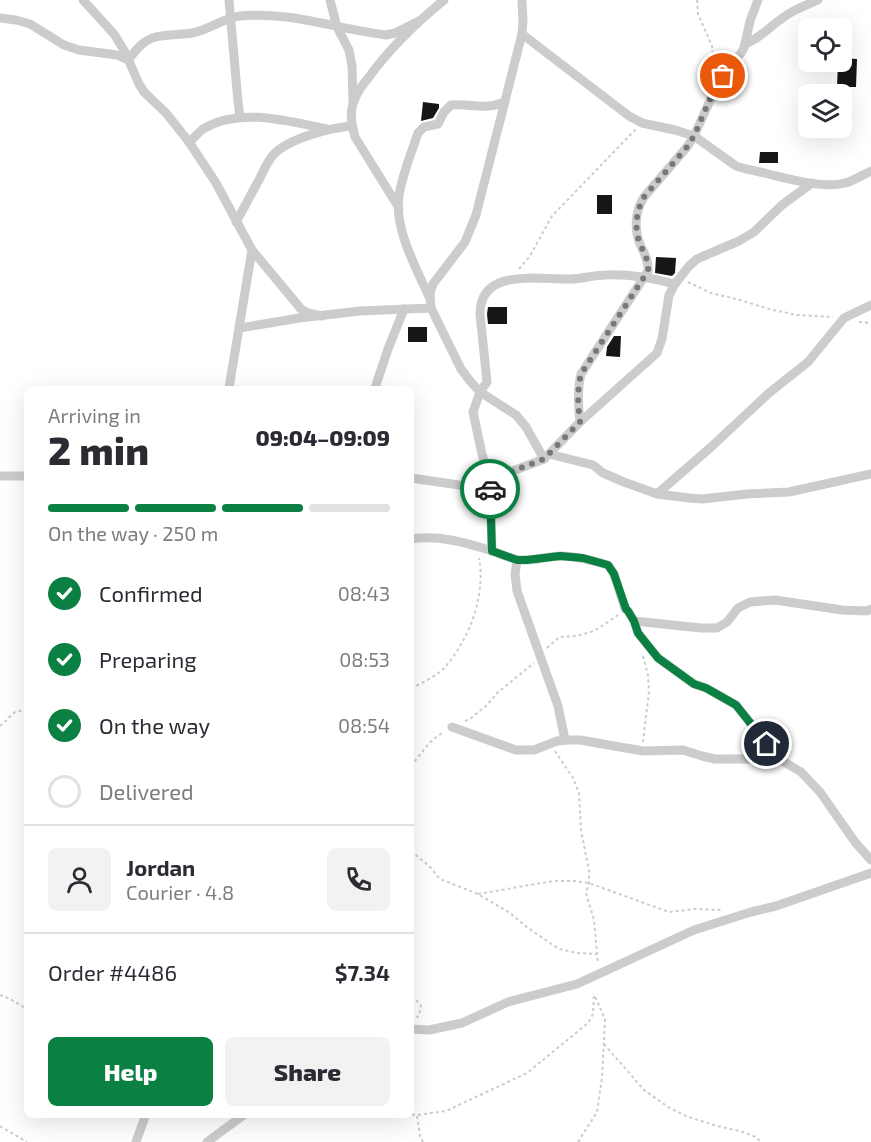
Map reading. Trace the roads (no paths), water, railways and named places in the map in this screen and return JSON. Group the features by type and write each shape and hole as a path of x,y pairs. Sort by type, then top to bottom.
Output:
{"street":[{"path":"83,0 114,34 144,92 166,113 189,142 216,183 252,250 301,309 322,316"},
{"path":"229,0 240,117"},
{"path":"330,0 337,27 349,50 352,66 353,106"},
{"path":"399,208 360,147 352,126 351,113 354,100 377,65 418,21 444,0"},
{"path":"431,304 430,293 433,285 465,242 472,225 488,171 522,33 522,0"},
{"path":"580,422 578,402 581,374 648,271 647,261 636,233 640,204 694,136 719,81 741,53 758,0"},
{"path":"745,44 763,35 790,12 818,0"},
{"path":"128,60 142,44 152,38 193,33 230,19 248,16 284,17 389,35 418,21"},
{"path":"0,18 30,24 64,45 79,50 117,55 128,60"},
{"path":"522,33 624,112 642,123 694,136 736,166 825,185 847,182 870,173"},
{"path":"505,102 482,108 451,105 444,112 438,124 422,128 418,133 400,189 399,208 403,235 461,369 480,392 516,415 547,457 593,465 603,473 657,494 702,499 789,492 871,474"},
{"path":"189,142 202,130 218,122 240,117 293,122 329,129"},
{"path":"236,222 273,155 289,143 329,129 352,126"},
{"path":"414,478 469,486 547,457 580,422 657,353 662,339 669,296 689,266 697,259 754,232 812,183"},
{"path":"229,386 252,250"},
{"path":"492,551 490,480 473,417 480,392 487,382 480,314 481,299 488,290 507,280 527,277 571,279 604,275 645,276 675,284"},
{"path":"240,328 360,311 404,309 431,304"},
{"path":"657,494 769,393 808,362 844,318 871,305"},
{"path":"376,386 404,309"},
{"path":"0,477 24,476"},
{"path":"414,539 446,539 477,546 517,560 560,556 583,558 608,565 614,574 626,609 638,633 658,658 694,684 736,705 779,759 801,772 820,792 855,842 871,860"},
{"path":"517,560 515,574 517,591 558,706 565,740"},
{"path":"634,621 717,628 727,622 738,608 750,602 775,600 842,610 867,611 871,609"},
{"path":"452,727 516,750 534,750 565,740 580,740 643,751 683,750 715,759 779,759"},
{"path":"414,1029 429,1030 462,1023 508,1002 577,984 694,930 776,906 871,873"},
{"path":"136,1142 145,1118"},
{"path":"207,1142 240,1118"}]}
